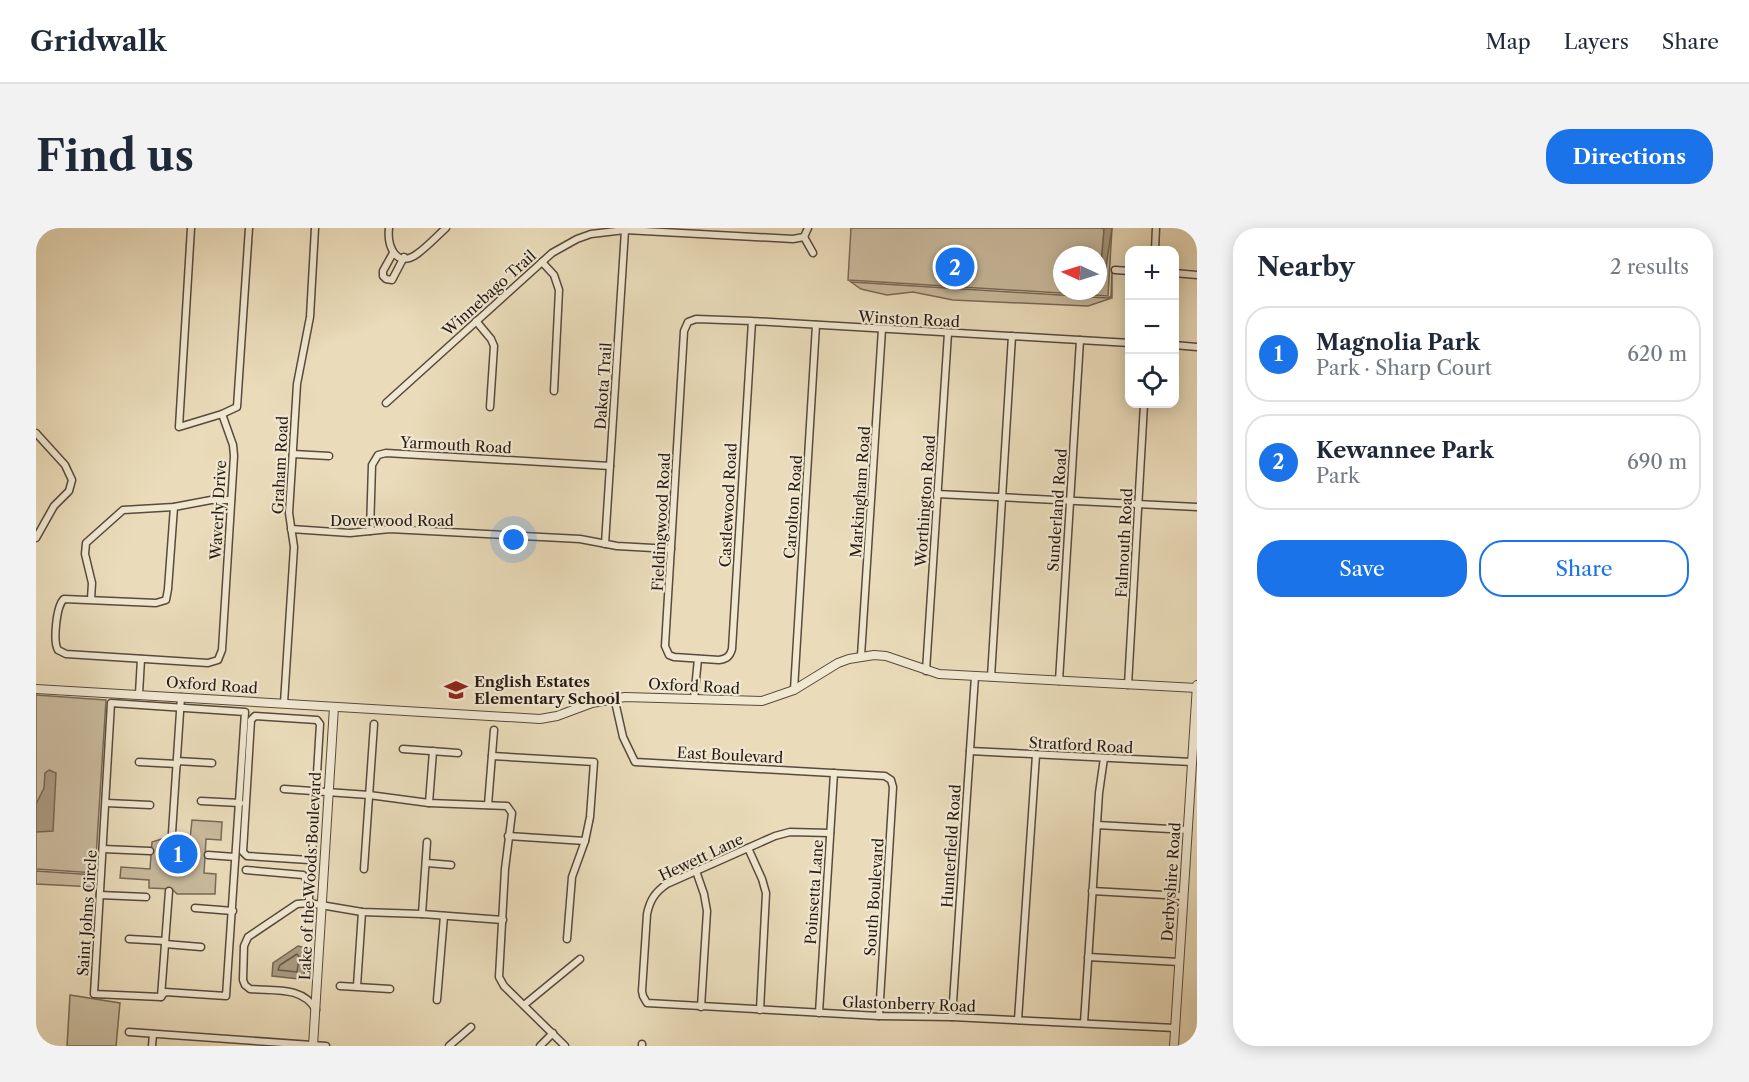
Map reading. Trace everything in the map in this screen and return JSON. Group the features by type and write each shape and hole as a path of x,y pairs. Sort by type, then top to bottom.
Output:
{"street":[{"path":"191,228 179,427 234,409 238,402 249,228"},
{"name":"Graham Road","path":"284,703 294,547 289,513 297,384 310,317 315,228"},
{"path":"388,228 388,240 393,253 382,274 386,279 392,280 404,257"},
{"path":"393,253 409,258 416,255 446,228"},
{"path":"808,228 804,237 813,253"},
{"path":"1155,246 1156,228"},
{"name":"Winnebago Trail","path":"386,403 542,261 577,239 601,231 624,230 793,239 804,237"},
{"name":"Dakota Trail","path":"605,544 624,230"},
{"path":"542,261 554,275 559,290 554,391"},
{"path":"1115,270 1125,271"},
{"path":"1179,273 1197,275"},
{"name":"Winston Road","path":"688,322 696,319 752,321 1125,343"},
{"path":"476,321 494,346 490,407"},
{"name":"Castlewood Road","path":"698,659 726,659 732,649 752,321"},
{"name":"Fieldingwood Road","path":"688,322 684,331 666,650 674,657 698,659"},
{"name":"Carolton Road","path":"794,690 816,325"},
{"name":"Markingham Road","path":"861,656 882,329"},
{"name":"Worthington Road","path":"926,671 948,333"},
{"path":"991,677 1012,336"},
{"name":"Sunderland Road","path":"1059,681 1080,340"},
{"path":"1179,345 1197,346"},
{"name":"Falmouth Road","path":"1128,685 1144,408"},
{"name":"Waverly Drive","path":"141,659 208,663 218,660 222,650 233,445 222,414"},
{"path":"36,433 65,465 72,480 69,491 54,506 36,538"},
{"name":"Yarmouth Road","path":"370,531 372,465 378,455 386,453 610,466"},
{"path":"293,454 329,456"},
{"path":"937,494 1197,507"},
{"path":"91,599 91,575 84,548 89,537 123,510 174,507 211,500 231,500"},
{"path":"139,694 141,659 66,654 58,650 56,643 60,603 68,598 156,603 166,600 174,507"},
{"name":"Doverwood Road","path":"291,529 350,533 390,529 423,530 580,539 605,544 671,549"},
{"name":"Oxford Road","path":"36,689 540,719 557,716 592,702 614,698 752,702 773,699 794,690 838,663 861,656 886,657 939,674 1128,685 1197,686"},
{"path":"694,699 698,659"},
{"name":"Hunterfield Road","path":"952,1017 975,676"},
{"name":"Derbyshire Road","path":"1174,1046 1197,686"},
{"name":"Saint Johns Circle","path":"113,693 94,994 161,998 165,992 226,996 246,701"},
{"path":"172,833 181,697"},
{"name":"East Boulevard","path":"614,698 623,737 635,762 834,772 885,776 891,780"},
{"path":"111,703 245,712"},
{"name":"Lake of the Woods Boulevard","path":"313,1045 334,707"},
{"path":"252,717 319,721 316,790 311,858 244,855 252,717"},
{"path":"364,869 374,724"},
{"path":"488,805 494,730"},
{"path":"403,748 458,753"},
{"path":"429,803 433,751"},
{"name":"Stratford Road","path":"970,752 1192,762"},
{"path":"1018,1020 1036,755"},
{"path":"492,756 594,762 590,817 573,877 567,939"},
{"path":"1084,1023 1092,891 1104,758"},
{"path":"139,762 212,763"},
{"name":"Poinsetta Lane","path":"819,1013 834,772"},
{"name":"South Boulevard","path":"879,1016 893,787 891,780"},
{"path":"284,789 369,795 429,803 507,806 512,813 508,836 499,977 504,986 565,1046"},
{"path":"201,801 240,803"},
{"path":"106,803 150,805"},
{"path":"1097,825 1188,830"},
{"name":"Hewett Lane","path":"645,1000 642,991 649,904 659,889 784,832 830,833"},
{"path":"508,836 585,841"},
{"path":"422,914 427,842"},
{"path":"748,848 766,893 760,1010"},
{"path":"103,849 150,851"},
{"path":"208,855 236,857"},
{"path":"427,863 451,865"},
{"path":"246,870 303,874 309,883 309,903"},
{"path":"696,871 707,911 701,1007"},
{"path":"161,998 169,891"},
{"path":"1092,891 1183,896"},
{"path":"100,895 147,897"},
{"path":"316,1011 308,998 299,993 250,989 243,980 244,946 248,937 297,904 322,904 362,912 503,920"},
{"path":"195,908 232,911"},
{"path":"357,986 362,912"},
{"path":"437,1000 444,916"},
{"path":"129,939 201,947"},
{"path":"1088,957 1179,962"},
{"path":"524,1005 580,959"},
{"path":"340,986 390,989"},
{"name":"Glastonberry Road","path":"645,1000 652,1005 1175,1028"},
{"path":"449,1046 471,1027"},
{"path":"129,1032 228,1043 326,1046"},
{"path":"540,1046 553,1033"},
{"path":"152,1046 153,1034"}],"shaded area":[{"path":"851,228 1112,228 1108,296 1107,246 1053,246 1053,293 848,280"},
{"path":"851,282 1053,295 1053,300 1106,300 1088,306 953,300 913,292 887,295 861,289"},
{"path":"36,695 106,700 95,873 36,869"},
{"path":"192,820 222,822 221,840 206,839 204,873 216,874 215,894 177,894 172,889 149,888 149,880 120,878 121,867 150,869 152,842 168,837 190,839"},
{"path":"36,871 96,875 95,887 36,884"},
{"path":"70,995 120,1003 116,1046 67,1046"}],"water":[{"path":"1101,228 1112,228 1107,260 1107,246 1103,246 1104,229"},
{"path":"49,770 56,773 53,831 36,832 36,804 44,788 45,773"},
{"path":"298,946 306,948 304,976 299,979 272,976 273,963"}],"place":[{"name":"Kewannee Park","path":"955,267"},
{"name":"English Estates Elementary School","path":"456,690"},
{"name":"Magnolia Park","path":"178,854"}]}
